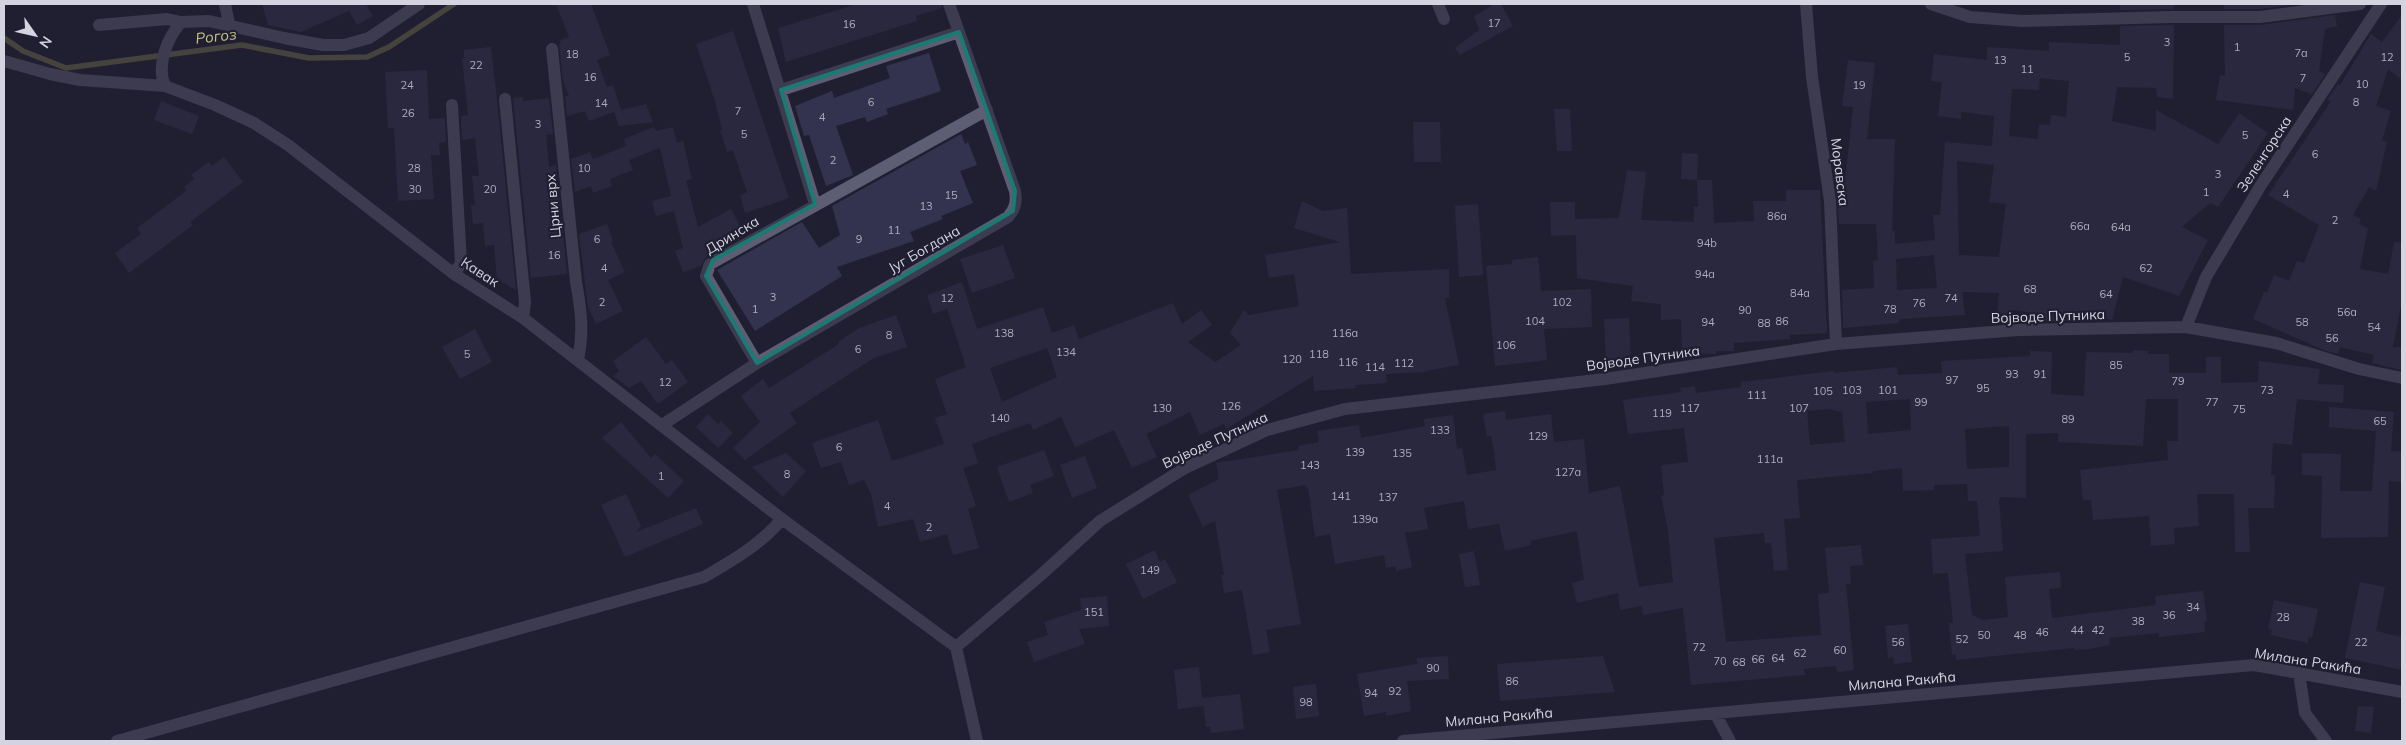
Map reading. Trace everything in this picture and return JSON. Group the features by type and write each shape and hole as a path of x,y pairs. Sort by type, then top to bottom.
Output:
{"street":[{"path":"225,4 229,24"},
{"path":"99,25 167,19 182,22 194,20 229,24 284,38 323,45 344,45 369,38 419,4"},
{"path":"752,4 781,90 815,204"},
{"name":"Југ Богдана","path":"662,425 757,363 1008,217 1013,211 1016,198 949,4"},
{"path":"1438,4 1444,19"},
{"name":"Моравска","path":"1806,4 1812,77 1830,201 1836,344"},
{"path":"1931,4 1970,17 2022,21 2260,17 2362,4 2380,5"},
{"name":"Зеленгорска","path":"2186,328 2206,277 2262,185 2380,5"},
{"path":"165,86 161,76 161,67 170,39 182,22"},
{"path":"781,90 959,32"},
{"name":"Црни врх","path":"552,49 581,314 582,335 578,359"},
{"name":"Кавак","path":"4,61 80,80 165,86 215,105 267,132 288,145 454,274 523,318 578,359 782,519 956,647"},
{"path":"504,99 525,302 523,318"},
{"path":"452,105 461,263 454,274"},
{"name":"Дринска","path":"757,363 706,276 707,268 714,260 987,110"},
{"name":"Војводе Путника","path":"956,647 1042,574 1100,521 1185,468 1267,430 1345,409 1605,380 1836,344 2018,330 2186,328 2276,343 2360,369 2402,378"},
{"path":"117,741 704,577 749,550 767,536 782,519"},
{"path":"956,647 977,741"},
{"name":"Милана Ракића","path":"1403,741 2254,665 2402,692"},
{"path":"2299,673 2305,713 2326,741"},
{"path":"1715,713 1730,741"}],"highlighted area":[{"path":"959,32 1015,191 1013,211 757,363 706,276 713,260 815,204 781,90"}],"building":[{"path":"262,4 366,4 373,16 357,25 349,11 301,32 268,25"},
{"path":"556,4 591,4 610,55 597,60 607,87 613,85 621,110 646,104 653,122 619,126 614,112 589,121 585,111 567,116 565,96 569,96 563,81 559,44 561,43 560,40 569,37"},
{"path":"857,4 941,4 942,8 916,16 917,21 786,62 778,28"},
{"path":"1495,4 1501,4 1513,26 1460,55 1455,48 1479,30 1474,16"},
{"path":"2120,4 2174,4 2174,9 2120,10"},
{"path":"2224,4 2299,4 2259,9 2224,9"},
{"path":"2335,15 2337,26 2325,29 2319,71 2325,74 2312,94 2295,88 2293,110 2216,100 2220,75 2225,76 2224,25 2261,25"},
{"path":"2402,15 2402,80 2388,69 2376,106 2391,111 2382,140 2387,142 2376,191 2369,187 2353,215 2361,219 2359,224 2368,228 2360,269 2388,274 2394,242 2402,242 2402,300 2393,347 2402,347 2402,370 2372,363 2374,355 2340,347 2338,354 2324,350 2253,319 2264,292 2267,293 2274,275 2289,281 2297,261 2304,263 2319,225 2268,195 2331,101 2327,100 2338,84 2340,85 2371,34 2382,42"},
{"path":"2174,25 2173,99 2157,97 2156,88 2117,87 2112,121 2156,131 2156,110 2218,144 2239,113 2268,133 2218,207 2210,203 2182,227 2208,240 2179,296 2123,277 2112,320 2079,313 2078,321 2052,321 2044,320 2045,314 2012,310 2011,319 1997,317 1999,293 1962,292 1965,315 1899,319 1899,323 1843,328 1842,290 1874,288 1873,261 1878,260 1876,224 1839,224 1837,190 1844,190 1853,107 1842,106 1848,60 1875,63 1867,139 1895,139 1892,231 1895,231 1895,244 1935,240 1933,215 1940,215 1945,142 1992,146 1994,116 1961,112 1961,119 1938,116 1942,82 1931,81 1934,54 1987,60 1987,47 2049,51 2049,42 2120,45 2120,26","holes":["2040,78 2069,81 2066,117 2051,115 2050,125 2039,124 2038,139 2009,136 2012,89 2039,90","1957,161 1994,165 1989,202 2006,204 1999,257 1959,255","1934,255 1937,288 1897,290 1896,259"]},
{"path":"733,31 789,198 745,213 740,195 747,192 733,150 727,152 720,130 722,129 716,105 696,44"},
{"path":"491,47 516,290 497,279 494,245 485,246 483,223 473,224 471,205 475,205 472,176 479,176 475,138 462,140 461,116 468,115 462,58 464,58 464,50"},
{"path":"929,53 941,91 886,109 888,114 867,122 865,117 836,126 853,175 826,186 809,135 804,136 795,106 832,91 834,98 890,78 886,66"},
{"path":"427,70 429,119 445,118 446,142 439,143 440,155 431,155 434,199 398,201 394,128 388,128 385,72"},
{"path":"523,97 523,101 549,98 553,134 546,135 549,167 556,165 567,274 531,278 513,98"},
{"path":"161,101 199,116 192,134 154,120"},
{"path":"1554,109 1570,109 1572,151 1557,151"},
{"path":"1413,122 1440,122 1441,162 1414,162"},
{"path":"654,127 656,131 673,127 677,143 683,141 692,179 686,180 698,227 731,209 745,235 706,257 701,266 683,272 675,251 683,248 674,211 656,216 652,201 671,196 660,148 629,160 633,170 610,179 612,186 593,193 591,186 575,192 571,159 590,152 593,159 626,146 624,139"},
{"path":"961,134 965,144 968,142 977,165 960,171 973,203 941,216 943,219 910,232 914,241 837,267 842,276 755,331 717,270 802,222 819,248 840,235 832,206"},
{"path":"1682,153 1698,154 1697,180 1681,179"},
{"path":"224,157 243,182 190,222 193,225 129,273 115,253 141,234 137,228 186,191 184,187 194,179 191,175 209,162 212,166"},
{"path":"1627,170 1646,172 1641,220 1694,222 1694,207 1698,207 1697,180 1712,180 1714,223 1754,221 1753,201 1786,201 1786,190 1820,190 1827,333 1790,335 1790,339 1734,343 1734,351 1716,351 1716,354 1682,353 1681,319 1661,320 1661,304 1631,301 1633,286 1577,278 1576,235 1551,236 1550,202 1575,202 1575,219 1619,218"},
{"path":"1302,201 1323,211 1347,208 1351,274 1449,269 1449,298 1445,298 1459,365 1426,372 1386,374 1387,383 1355,385 1356,388 1314,391 1313,376 1226,429 1224,424 1200,435 1190,412 1146,434 1157,457 1132,468 1114,430 1075,447 1061,417 1033,430 1030,423 972,444 978,463 963,468 976,506 968,509 979,548 953,555 947,534 920,542 913,519 878,527 871,494 864,480 849,485 841,462 821,468 812,443 878,420 892,461 944,444 935,418 947,414 935,379 966,367 947,309 933,314 927,295 962,282 977,329 1043,307 1052,333 1074,325 1079,339 1173,303 1182,324 1201,310 1212,325 1188,342 1215,362 1241,345 1230,333 1244,310 1249,315 1299,306 1294,274 1269,278 1265,255 1340,242 1294,228","holes":["1047,348 1057,377 1002,402 990,368"]},
{"path":"1478,204 1483,275 1459,277 1455,206"},
{"path":"607,224 613,241 611,242 625,272 608,280 623,311 596,324 588,307 579,234"},
{"path":"1003,245 1015,278 972,293 960,259"},
{"path":"1538,257 1541,291 1591,289 1592,327 1544,329 1547,360 1495,366 1486,266 1512,264 1512,260"},
{"path":"896,315 907,347 872,359 790,413 797,423 745,460 733,448 760,422 741,396 763,379 769,388 839,344 838,342 859,328"},
{"path":"1629,318 1631,363 1606,364 1604,319"},
{"path":"475,329 492,362 460,379 442,347"},
{"path":"646,337 666,364 672,360 688,382 658,404 641,381 629,388 613,376 619,371 613,361"},
{"path":"2133,350 2148,351 2148,354 2169,354 2169,373 2206,373 2206,357 2221,357 2221,383 2258,382 2259,361 2320,369 2318,384 2344,385 2343,403 2297,399 2292,445 2273,443 2271,475 2275,475 2274,508 2248,508 2250,552 2235,552 2234,494 2197,494 2199,526 2174,528 2175,544 2151,546 2149,516 2093,520 2091,500 2083,500 2080,470 2168,460 2167,441 2178,441 2178,399 2146,399 2143,446 2058,442 2058,433 2026,434 2026,498 2001,497 1999,500 2003,551 1965,554 1972,615 1983,620 2008,617 2005,577 2060,572 2061,588 2049,589 2052,618 2156,605 2155,596 2203,591 2207,621 2204,622 2205,632 2159,637 2159,633 2109,638 2110,645 2089,649 2074,650 2074,648 1956,660 1956,654 1952,655 1949,623 1953,623 1948,573 1933,574 1931,539 1980,536 1977,501 1968,501 1967,484 1934,485 1934,490 1903,491 1902,468 1873,471 1873,473 1797,480 1800,518 1784,519 1788,570 1774,571 1771,543 1765,543 1764,533 1714,538 1726,642 1821,635 1818,594 1829,593 1825,548 1861,545 1863,565 1850,566 1851,584 1846,584 1854,670 1837,672 1836,666 1804,669 1805,675 1691,685 1683,608 1643,615 1642,606 1620,610 1618,593 1577,603 1572,583 1584,580 1577,531 1530,541 1531,545 1505,551 1499,524 1468,529 1464,501 1424,508 1428,529 1405,533 1412,567 1396,571 1395,566 1386,568 1384,555 1335,564 1330,534 1315,537 1308,487 1306,488 1305,485 1277,490 1301,624 1266,630 1270,652 1253,655 1242,590 1224,593 1221,575 1224,575 1215,521 1203,527 1188,495 1219,479 1216,463 1299,450 1299,446 1319,442 1317,431 1359,425 1361,438 1425,426 1424,419 1453,415 1457,449 1462,448 1467,475 1496,470 1491,436 1487,437 1483,414 1505,411 1506,420 1551,414 1554,442 1584,439 1589,493 1620,486 1639,587 1673,582 1668,530 1661,496 1664,495 1661,465 1688,462 1684,428 1628,434 1623,400 1681,392 1680,388 1695,386 1696,393 1741,387 1741,382 1834,371 1834,373 1897,367 1898,375 1942,373 1941,361 2030,356 2030,351 2052,352 2051,394 2084,396 2086,352 2133,353","holes":["1910,399 1911,430 1868,434 1866,402","1829,409 1842,412 1845,442 1810,445 1807,411","2009,426 2009,467 1967,469 1965,429"]},
{"path":"2329,407 2394,412 2391,451 2402,452 2402,482 2389,481 2388,537 2321,538 2322,476 2302,475 2302,453 2341,454 2340,491 2372,491 2376,431 2329,427"},
{"path":"708,414 718,424 721,421 733,433 718,448 696,427"},
{"path":"621,422 651,458 655,454 684,481 668,498 602,438"},
{"path":"1044,450 1054,476 1030,485 1033,493 1009,502 997,467"},
{"path":"786,453 806,471 783,497 752,467"},
{"path":"1085,456 1097,488 1072,498 1060,465"},
{"path":"626,494 641,526 636,532 696,508 703,524 625,557 601,505"},
{"path":"1155,550 1160,562 1165,559 1177,582 1143,599 1126,564"},
{"path":"1474,551 1480,585 1465,587 1459,554"},
{"path":"2360,582 2385,587 2376,631 2402,637 2402,670 2345,658"},
{"path":"1107,596 1109,626 1079,629 1085,644 1034,662 1027,642 1048,635 1044,622 1081,610 1080,598"},
{"path":"2274,600 2318,609 2312,638 2309,637 2308,643 2271,635 2272,630 2268,629"},
{"path":"1908,624 1912,662 1894,664 1893,657 1888,658 1885,626"},
{"path":"1448,656 1449,679 1407,681 1411,711 1386,716 1386,712 1364,716 1357,674 1417,664 1417,658"},
{"path":"1603,656 1615,692 1500,701 1497,664"},
{"path":"1199,667 1202,698 1240,694 1244,729 1211,733 1210,727 1206,727 1203,702 1203,706 1178,709 1174,670"},
{"path":"1316,684 1319,716 1296,719 1293,687"},
{"path":"2358,706 2374,707 2371,733 2355,731"}],"waterway":[{"name":"Рогоз","path":"4,38 23,51 66,68 242,45 309,58 367,57 389,47 454,4"}]}
